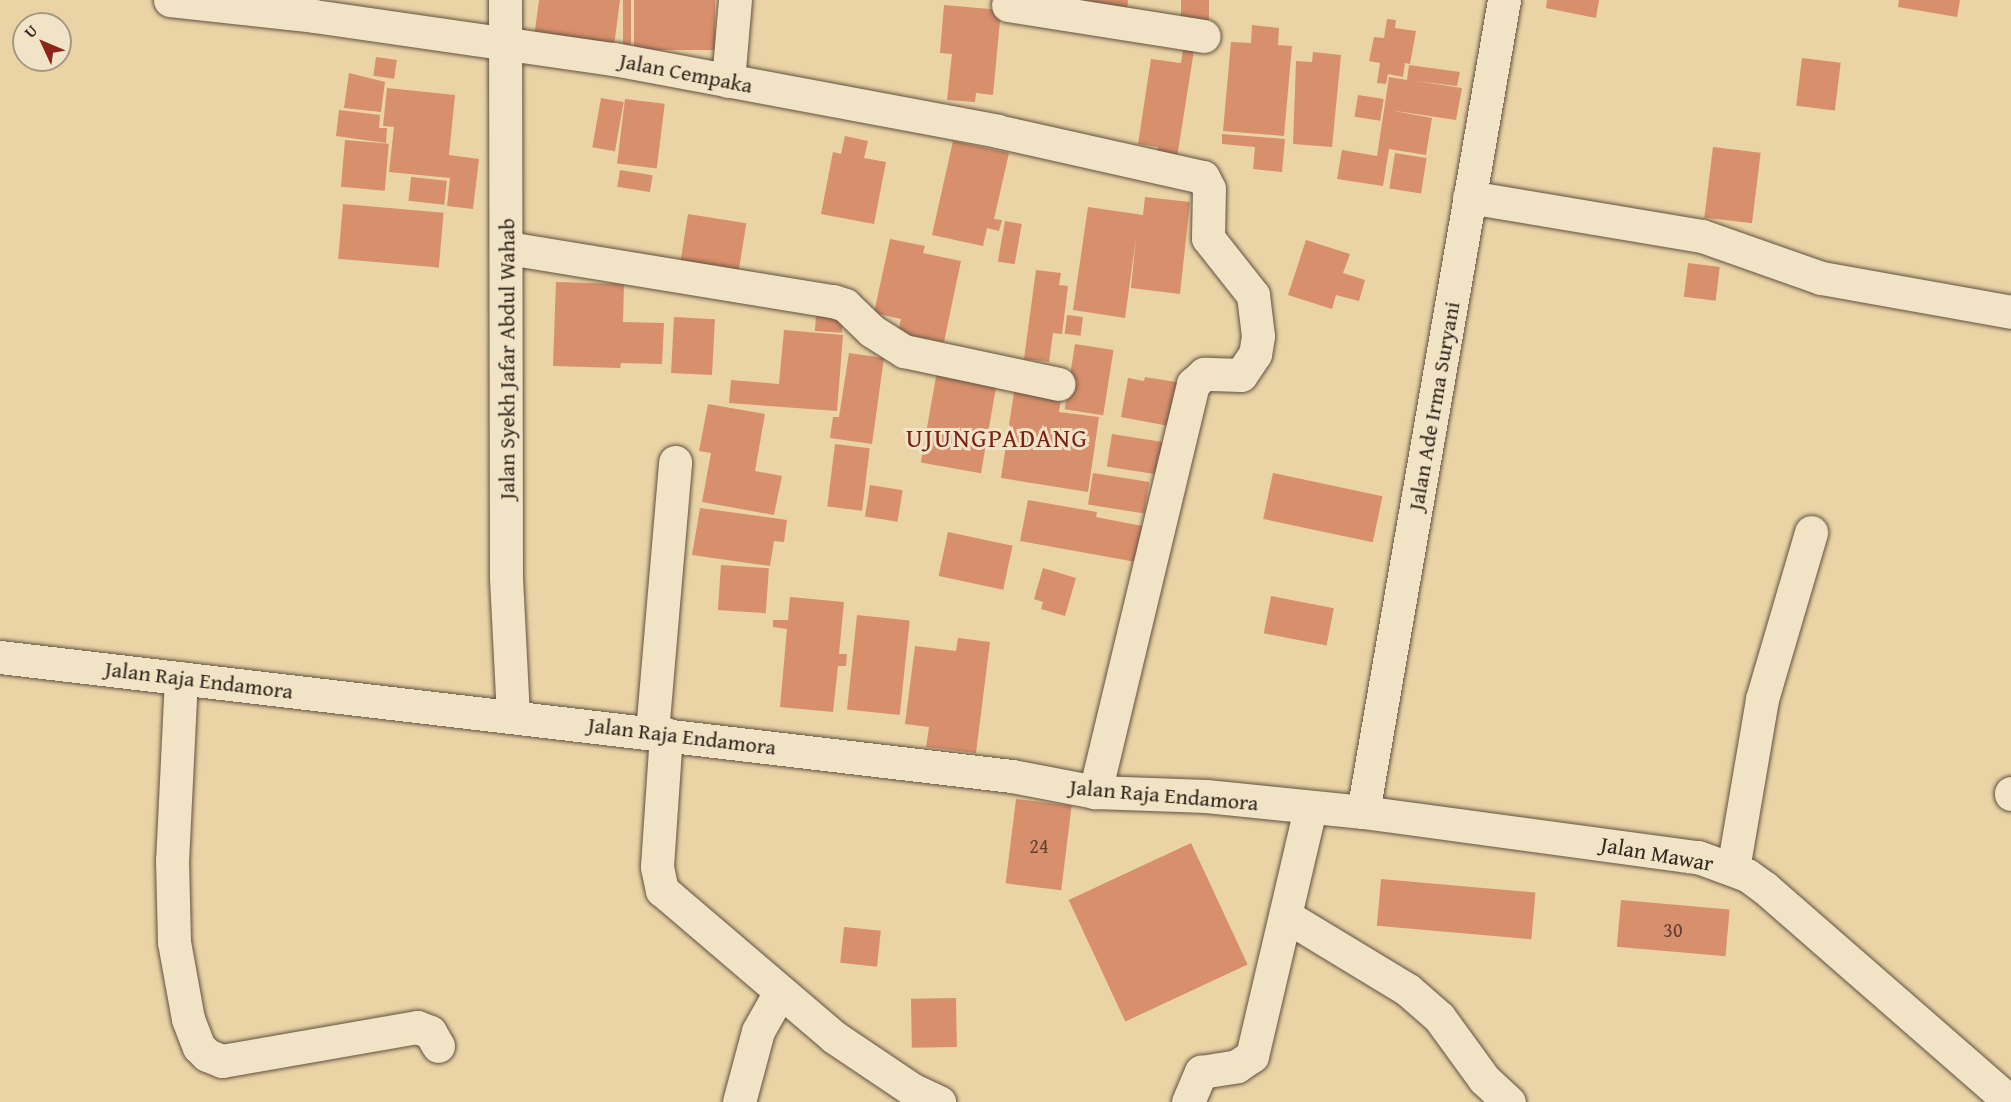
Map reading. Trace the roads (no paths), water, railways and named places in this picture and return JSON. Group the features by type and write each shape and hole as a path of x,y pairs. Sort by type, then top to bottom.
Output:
{"street":[{"name":"Jalan Cempaka","path":"170,0 314,8 728,81 1198,174 1206,180 1209,189 1208,238 1212,249 1248,284 1253,295 1258,336 1255,354 1240,375 1204,374 1193,384 1095,792"},
{"name":"Jalan Syekh Jafar Abdul Wahab","path":"505,0 508,248 506,578 513,717"},
{"path":"728,81 735,0"},
{"name":"Jalan Ade Irma Suryani","path":"1363,812 1504,0"},
{"path":"1000,2 1204,36"},
{"path":"1469,197 1702,236 1821,278 2011,312"},
{"path":"508,248 833,301 844,305 872,331 904,351 1059,384"},
{"path":"675,462 659,733 658,882 671,900 834,1038 913,1090 939,1102"},
{"path":"1733,869 1762,699 1811,532"},
{"name":"Jalan Raja Endamora","path":"0,657 1012,776 1095,792 1206,796 1310,809 1363,812"},
{"path":"181,678 172,860 174,942 189,1019 199,1047 207,1055 222,1061 417,1027 430,1032 438,1046"},
{"path":"1188,1102 1201,1072 1237,1066 1252,1056 1310,809"},
{"name":"Jalan Mawar","path":"1363,812 1698,857 1733,869 1765,888 1996,1098"},
{"path":"1286,915 1408,990 1438,1017 1484,1079 1509,1102"},
{"path":"740,1102 758,1031 780,992"}],"district":[{"name":"UJUNGPADANG","path":"997,438"}]}
